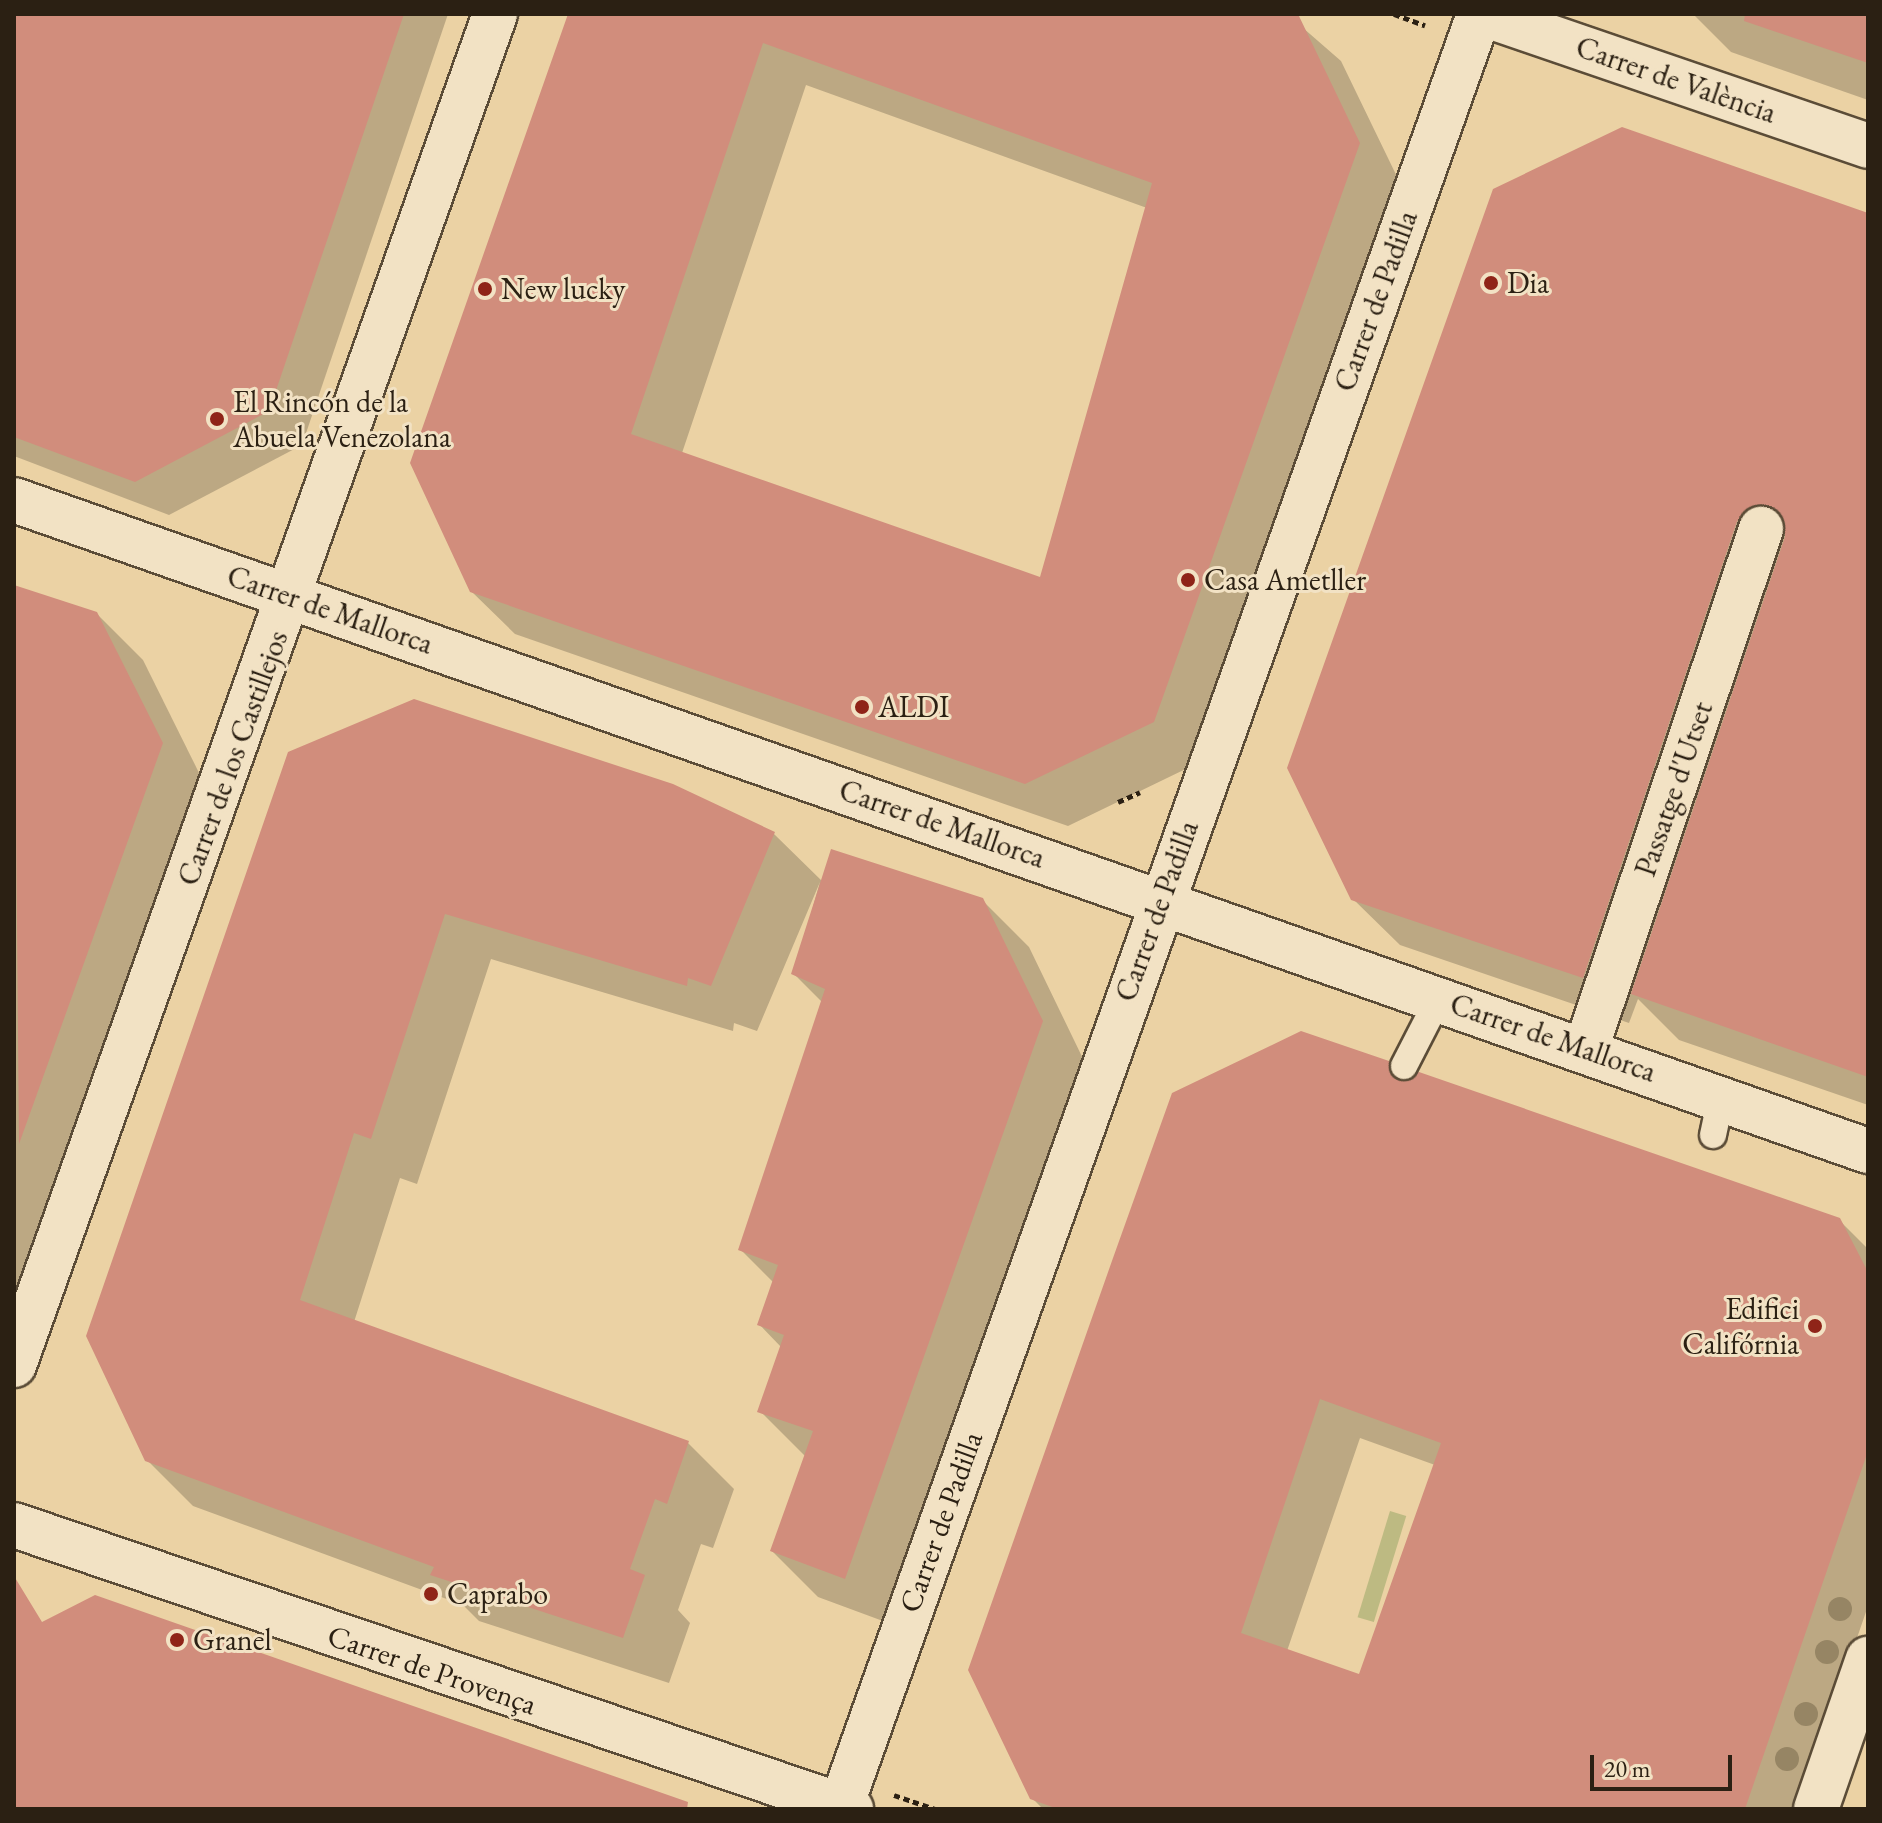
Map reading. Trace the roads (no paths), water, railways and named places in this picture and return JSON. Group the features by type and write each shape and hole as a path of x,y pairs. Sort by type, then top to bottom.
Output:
{"main road":[{"name":"Carrer de los Castillejos","path":"14,1365 293,597 495,14"},
{"name":"Carrer de València","path":"1481,14 1868,146"},
{"name":"Carrer de Padilla","path":"844,1808 1161,901 1481,14"},
{"name":"Carrer de Mallorca","path":"14,500 1586,1049 1717,1116 1868,1151"},
{"name":"Passatge d'Utset","path":"1586,1049 1761,529"},
{"name":"Carrer de Provença","path":"14,1525 844,1808"},
{"path":"1816,1809 1868,1659"}],"lane":[{"path":"1404,1066 1439,998"}],"place":[{"name":"Dia","path":"1491,283"},
{"name":"New lucky","path":"485,289"},
{"name":"El Rincón de la Abuela Venezolana","path":"217,419"},
{"name":"Casa Ametller","path":"1188,580"},
{"name":"ALDI","path":"862,707"},
{"name":"Edifici Califórnia","path":"1815,1326"},
{"name":"Caprabo","path":"431,1594"},
{"name":"Granel","path":"177,1640"}]}
